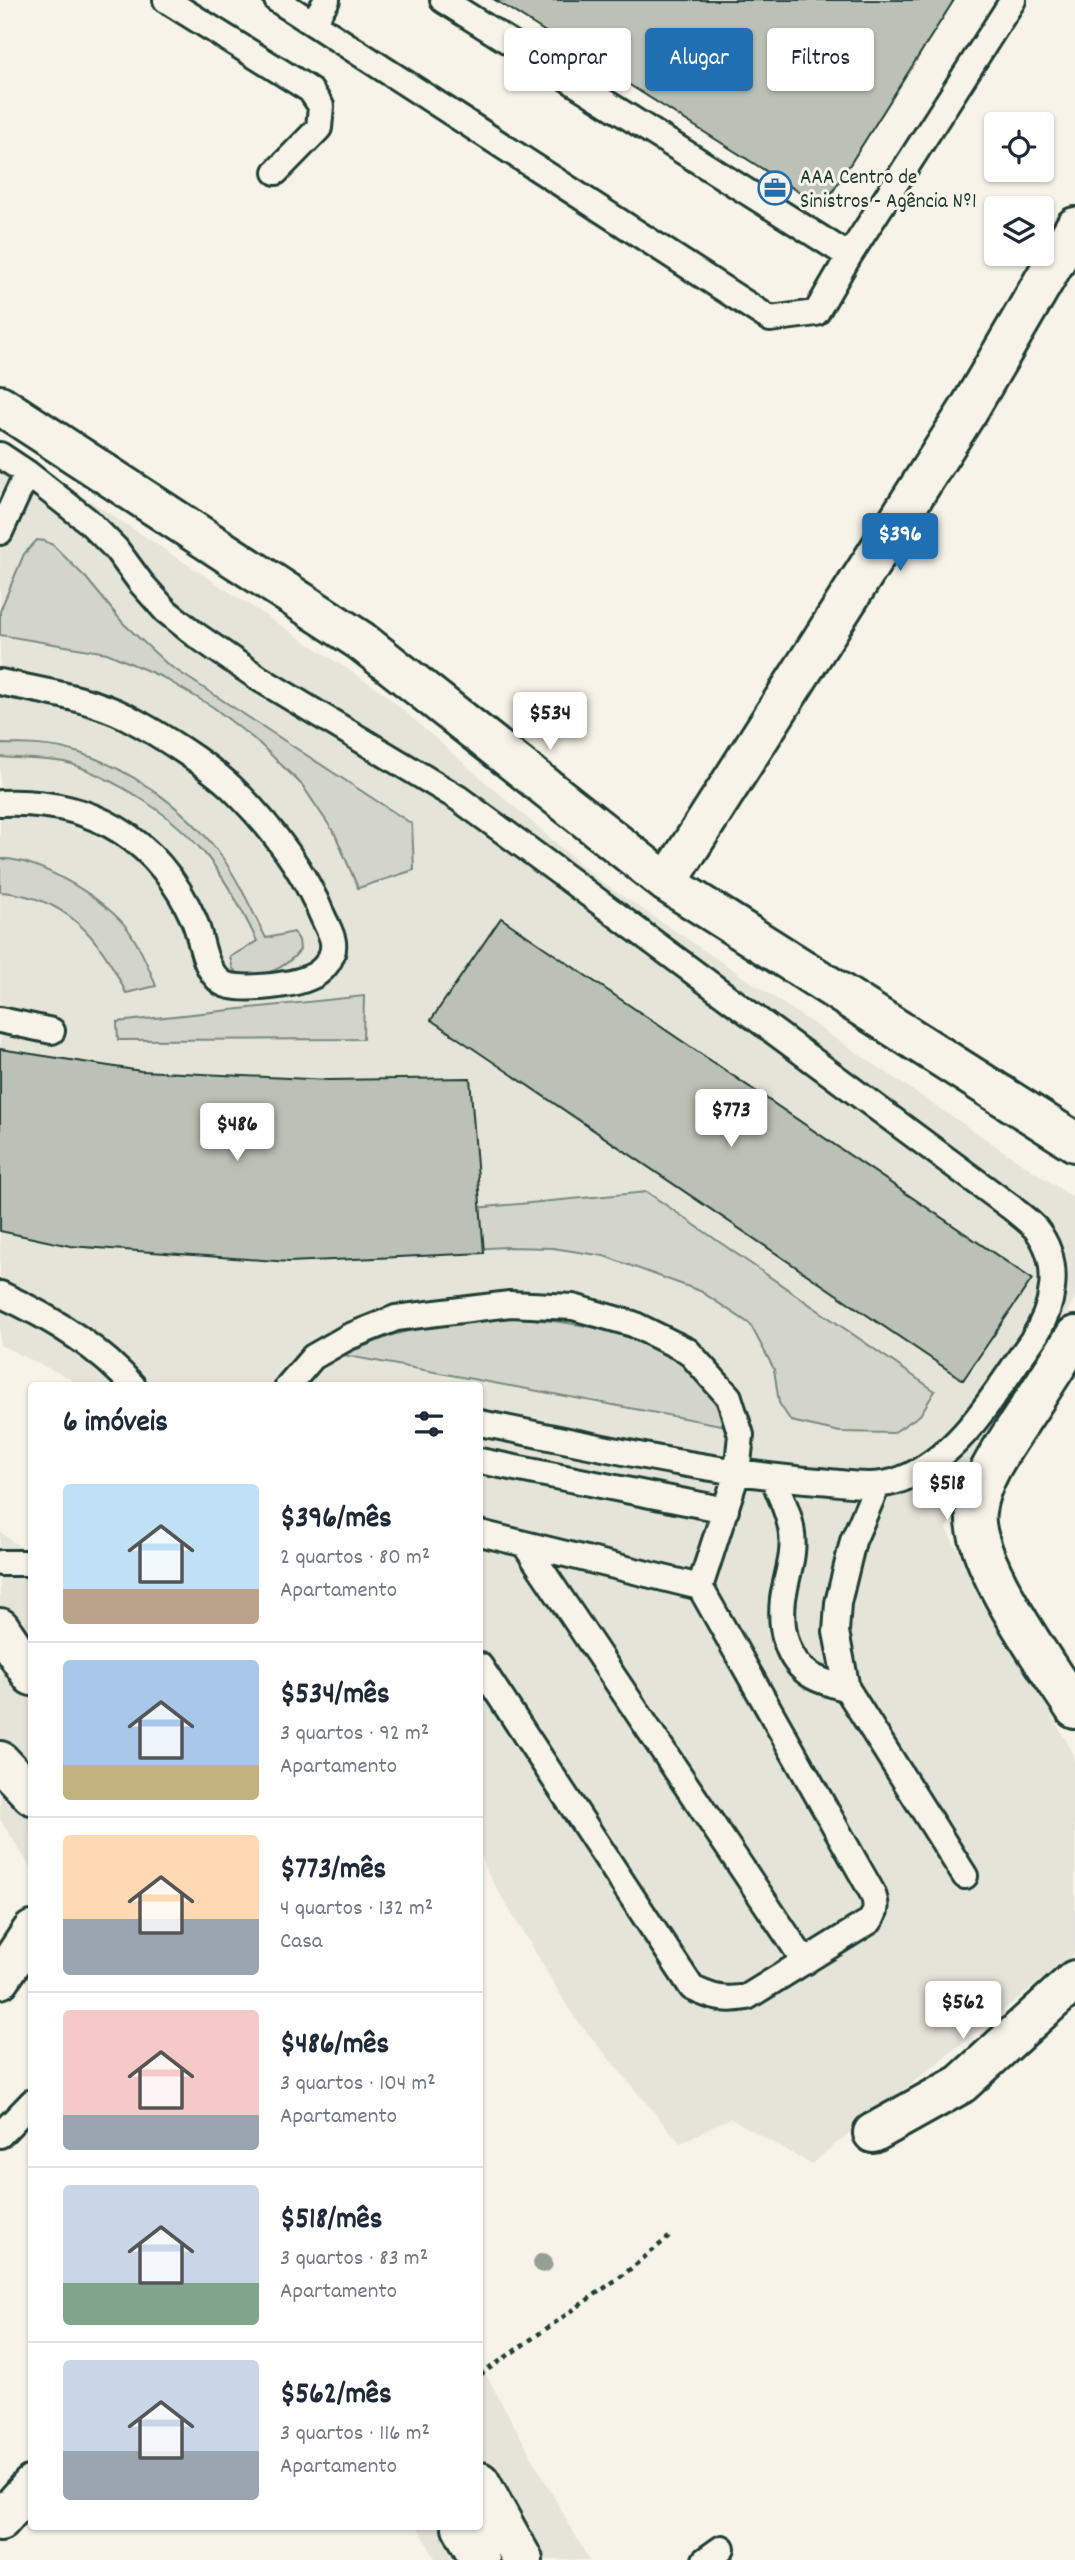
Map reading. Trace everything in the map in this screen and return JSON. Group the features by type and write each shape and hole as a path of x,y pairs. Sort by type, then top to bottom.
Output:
{"street":[{"path":"667,883 969,409 1075,227"},
{"path":"0,405 361,641 667,883 1075,1142"},
{"path":"1075,1336 1001,1451 982,1489 975,1513 984,1557 1019,1623 1075,1709"},
{"path":"0,1628 28,1670"},
{"path":"0,1761 28,1791"},
{"path":"0,1979 28,1937"},
{"path":"873,2133 961,2084 1075,1980"},
{"path":"483,2487 523,2560"},
{"path":"0,2521 28,2490"},
{"path":"464,2530 480,2560"}],"lane":[{"path":"166,0 310,90 321,106 319,128 276,172"},
{"path":"277,0 770,319 816,313 849,256 1013,0"},
{"path":"313,22 327,0"},
{"path":"443,0 849,256"},
{"path":"0,455 88,521 116,549 166,611 196,635 260,678 458,799 1013,1208 1036,1230 1051,1259 1053,1293 1040,1329 965,1433 936,1461 902,1479 877,1486 737,1473 483,1424"},
{"path":"0,532 27,473"},
{"path":"0,682 63,695 126,716 181,750 231,787 276,836 312,888 333,941 331,958 322,970 309,978 244,989 222,983 206,964 198,930 182,892 157,859 127,834 89,814 50,805 0,803"},
{"path":"0,1020 52,1031"},
{"path":"0,1294 81,1339 129,1382"},
{"path":"291,1382 313,1357 348,1338 396,1318 510,1304 573,1307 634,1324 688,1352 729,1397 741,1435 737,1473 700,1587"},
{"path":"483,1462 726,1510"},
{"path":"773,1477 793,1535 783,1599 783,1634 793,1659 812,1676 848,1689"},
{"path":"877,1486 853,1541 838,1603 836,1632 848,1689 965,1877"},
{"path":"483,1534 700,1587 876,1902 875,1914 870,1921 747,1997 728,2000 692,1988 483,1671"},
{"path":"525,1545 805,1962"},
{"path":"0,1563 28,1563"},
{"path":"0,2136 28,2106"}],"path":[{"path":"483,2373 623,2275 669,2237"}],"shaded area":[{"path":"0,442 381,691 596,878 1075,1199 1075,1298 946,1529 1075,1760 1075,1953 811,2164 730,2118 680,2143 574,2017 488,1874 483,1861 483,1382 74,1382 0,1345"},
{"path":"37,540 53,545 87,579 123,623 167,664 412,824 414,870 358,888 335,834 302,785 259,743 213,707 162,677 107,653 0,635 0,611 24,554"},
{"path":"0,744 65,749 110,765 152,790 191,821 222,857 266,938 294,932 299,940 300,950 281,967 241,976 233,969 230,957 257,941 232,892 204,852 188,835 148,803 102,777 64,762 0,757"},
{"path":"0,859 15,860 51,872 103,905 132,935 156,986 126,993 104,954 78,923 43,902 23,895 0,892"},
{"path":"364,996 363,1039 118,1040 117,1022"},
{"path":"647,1192 935,1391 920,1415 893,1433 840,1432 791,1421 779,1403 774,1369 750,1324 700,1291 604,1256 553,1248 457,1250 453,1210"},
{"path":"504,1317 582,1325 632,1338 656,1349 679,1362 700,1379 726,1426 343,1355 392,1335 446,1322"},
{"path":"0,1532 28,1553 28,1863 0,1819"},
{"path":"483,2369 589,2560 436,2560 420,2530 483,2530"}],"building":[{"path":"495,0 954,0 823,207 631,86 631,28 539,28"},
{"path":"501,918 1032,1279 963,1380 431,1020"},
{"path":"0,1049 141,1071 329,1080 470,1078 484,1253 289,1262 70,1246 0,1231"}],"place":[{"name":"AAA Centro de Sinistros - Agência Nº1","path":"775,188"}]}
